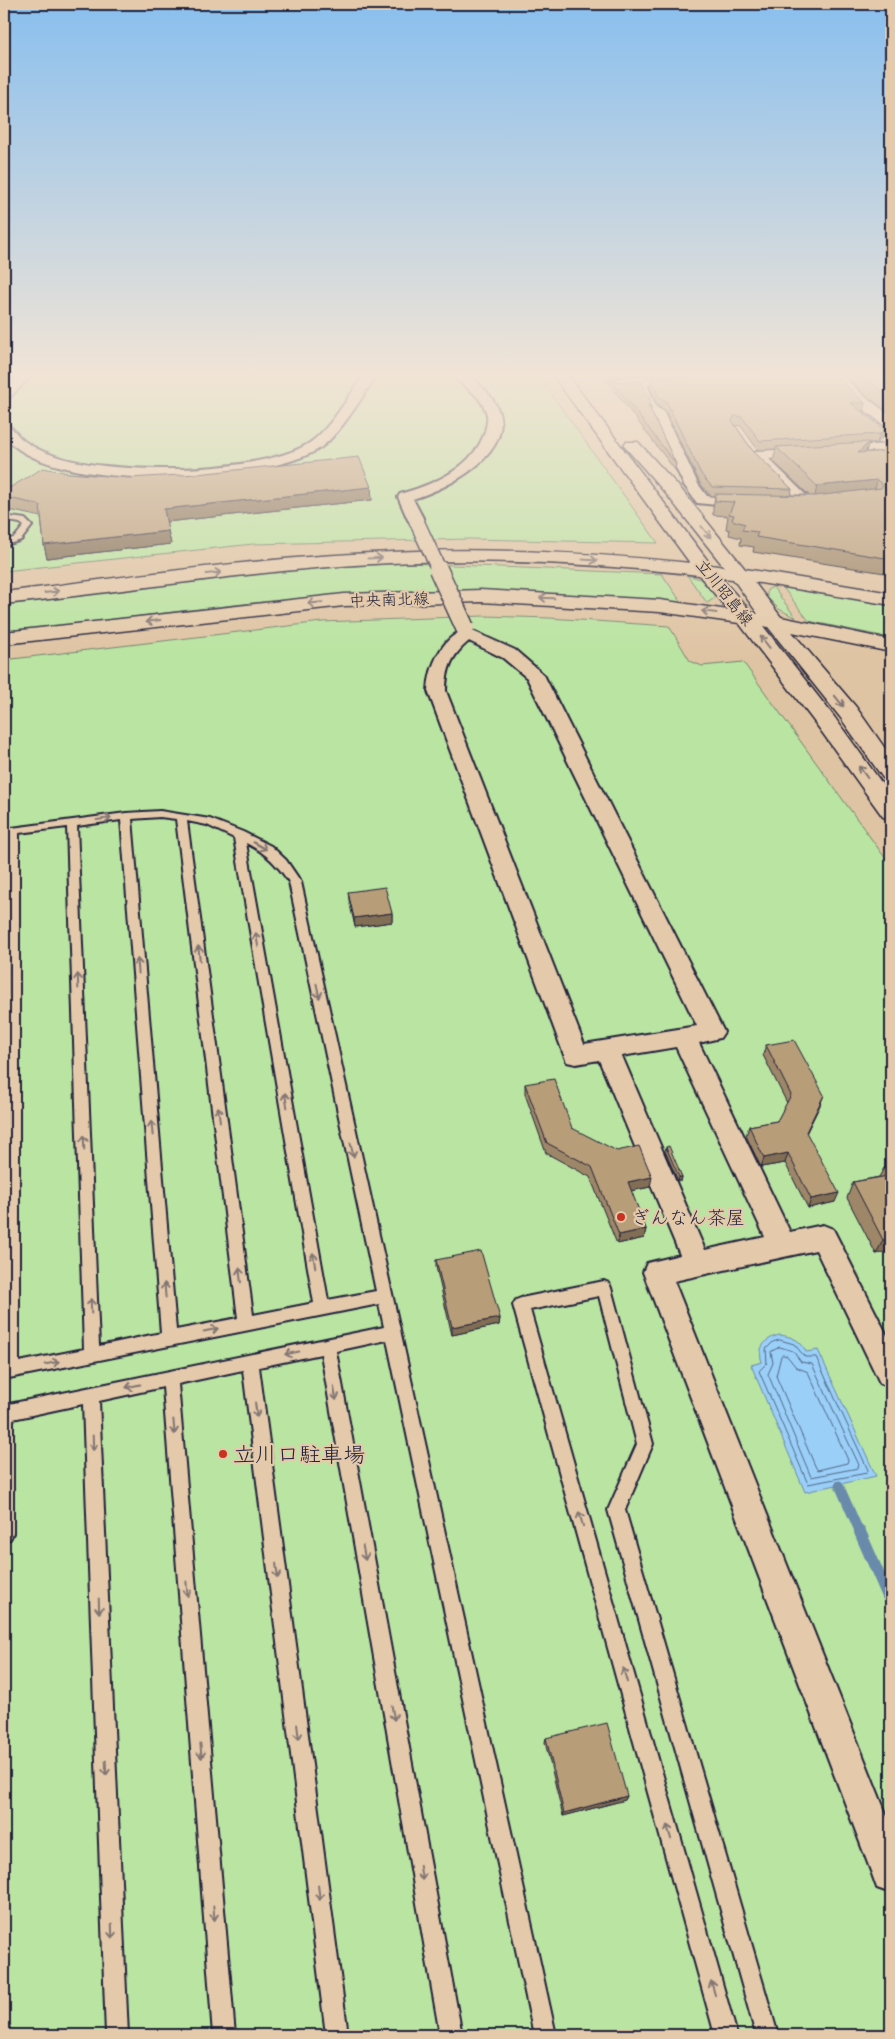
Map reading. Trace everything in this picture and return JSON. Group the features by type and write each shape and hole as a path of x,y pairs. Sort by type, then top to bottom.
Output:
{"main road":[{"name":"立川昭島線","path":"629,468 704,569 745,617 827,722 891,812"},
{"name":"立川昭島線","path":"653,468 669,486 739,574 774,622 848,712 891,772"},
{"path":"4,598 266,567 375,558 463,556 556,558 704,569 810,584 891,599"},
{"name":"中央南北線","path":"4,638 270,607 395,598 481,596 660,606 774,622 886,645"},
{"path":"823,681 823,663 831,656 853,646 886,645"}],"street":[{"path":"85,468 137,474 235,468"},
{"path":"465,468 447,481 423,492 405,497 466,631 509,654 535,675 712,1032 576,1055 436,691 436,678 441,662 451,647 466,631"},
{"path":"683,468 691,486 702,500 812,505 770,468"},
{"path":"683,1036 782,1245"},
{"path":"608,1050 697,1263"},
{"path":"891,1373 823,1237 657,1272 891,1874"}],"lane":[{"path":"4,518 22,521 28,526 24,534 16,541 4,544"},
{"path":"383,1296 7,1372 9,832 126,816 160,814 181,816 210,822 239,834 267,849 282,863 295,882 383,1296 545,2035"},
{"path":"126,816 169,1339"},
{"path":"181,816 246,1323"},
{"path":"72,824 92,1354"},
{"path":"239,834 322,1308"},
{"path":"726,2035 521,1305 604,1288 645,1444 616,1510 767,2035"},
{"path":"4,1533 4,1413 391,1332"},
{"path":"327,1345 450,2035"},
{"path":"250,1362 337,2035"},
{"path":"170,1378 224,2035"},
{"path":"90,1395 117,2035"}],"green space":[{"path":"4,468 604,468 658,543 470,539 253,544 4,571"},
{"path":"407,563 662,574 681,602 514,592 413,591 259,602 4,633 4,603 293,570"},
{"path":"687,575 700,579 716,597 707,603"},
{"path":"781,585 891,604 891,638 809,621"},
{"path":"773,587 796,618 779,609 767,597 767,590"},
{"path":"484,616 549,618 669,626 690,661 702,666 743,662 891,866 891,2035 4,2035 4,660 322,622"}],"water":[{"path":"780,1335 796,1340 806,1352 818,1350 876,1476 805,1492 751,1365 762,1362 761,1352 766,1341"}],"building":[{"path":"43,468 69,473 129,478 253,468 363,468 371,487 164,509 168,531 44,545 40,505 4,497 4,491"},
{"path":"698,468 771,468 792,489 712,487"},
{"path":"798,468 891,468 891,559 756,537 758,532 742,530 745,524 732,520 734,515 729,514 734,502 715,501 715,494 816,496 881,488 883,485 877,480 817,486"},
{"path":"385,887 392,913 354,918 348,892"},
{"path":"794,1040 824,1095 806,1132 839,1193 811,1199 788,1153 764,1158 749,1126 777,1121 791,1095 766,1045"},
{"path":"554,1079 572,1128 617,1151 639,1146 652,1177 628,1182 646,1229 619,1235 592,1167 547,1143 525,1084"},
{"path":"669,1146 682,1177 679,1177 666,1147"},
{"path":"891,1166 891,1238 883,1240 853,1182 888,1176 884,1168"},
{"path":"481,1251 500,1318 452,1327 436,1260"},
{"path":"607,1723 627,1796 564,1813 546,1738"}],"waterway":[{"path":"839,1485 860,1533"},
{"path":"860,1532 891,1603"}],"place":[{"name":"ぎんなん茶屋","path":"621,1217"},
{"name":"立川口駐車場","path":"223,1454"}]}
